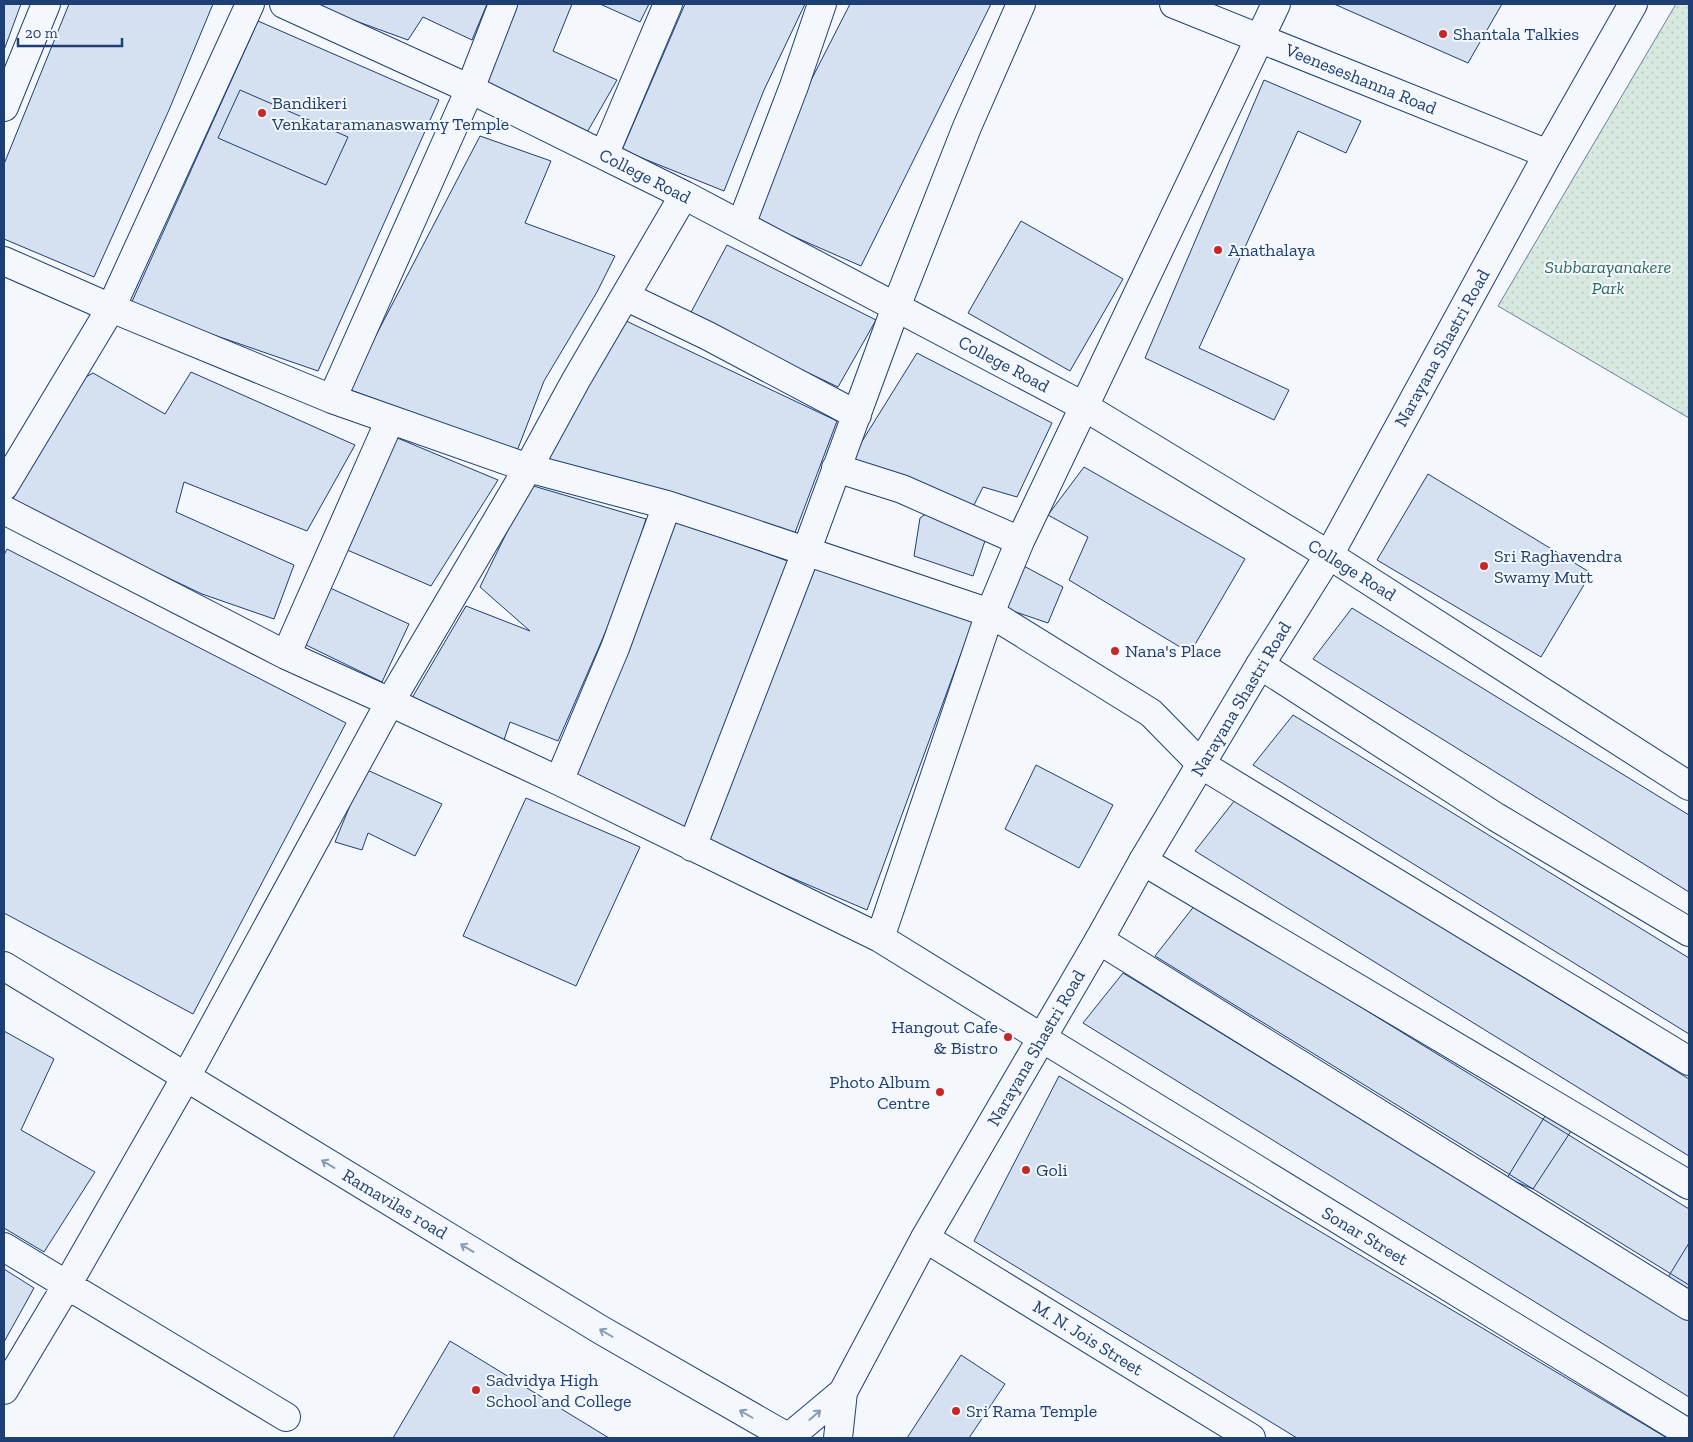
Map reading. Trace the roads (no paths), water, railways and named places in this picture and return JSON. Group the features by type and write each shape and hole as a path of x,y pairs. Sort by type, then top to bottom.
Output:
{"street":[{"path":"4,107 46,4"},
{"path":"4,486 112,308 250,4"},
{"name":"College Road","path":"284,4 470,89 684,195 1085,407 1329,555 1689,786"},
{"path":"332,399 470,89 504,4"},
{"path":"604,155 668,4"},
{"path":"741,225 794,86 822,4"},
{"path":"692,847 966,128 1021,4"},
{"name":"Veeneseshanna Road","path":"1174,4 1548,154"},
{"path":"880,938 990,614 1020,541 1276,4"},
{"name":"Narayana Shastri Road","path":"788,1438 842,1392 925,1238 1143,861 1260,665 1329,555 1548,154 1633,4"},
{"path":"4,1390 67,1285 186,1077 390,702 528,468 576,380 684,195"},
{"path":"4,261 332,399 390,420 528,468 667,506 990,614 1151,713 1202,765 1689,1062"},
{"path":"625,296 708,336 857,415"},
{"path":"286,655 390,420"},
{"path":"836,468 902,489 1020,541"},
{"path":"558,782 615,648 667,506"},
{"name":"Sonar Street","path":"4,510 286,655 558,782 880,938 1689,1434"},
{"path":"1260,665 1496,817 1689,932"},
{"path":"1143,861 1689,1185"},
{"path":"1099,940 1689,1306"},
{"name":"Ramavilas road","path":"4,966 601,1330 788,1438"},
{"name":"M. N. Jois Street","path":"925,1238 1251,1438"},
{"path":"4,1247 286,1417"},
{"name":"Narayana Shastri Road","path":"838,1438 842,1392"}],"place":[{"name":"Shantala Talkies","path":"1443,34"},
{"name":"Bandikeri Venkataramanaswamy Temple","path":"262,113"},
{"name":"Anathalaya","path":"1218,250"},
{"name":"Sri Raghavendra Swamy Mutt","path":"1484,566"},
{"name":"Nana's Place","path":"1115,651"},
{"name":"Hangout Cafe & Bistro","path":"1008,1037"},
{"name":"Photo Album Centre","path":"940,1092"},
{"name":"Goli","path":"1026,1170"},
{"name":"Sadvidya High School and College","path":"476,1390"},
{"name":"Sri Rama Temple","path":"956,1411"}],"park label":[{"name":"Subbarayanakere Park","path":"1608,277"}]}
